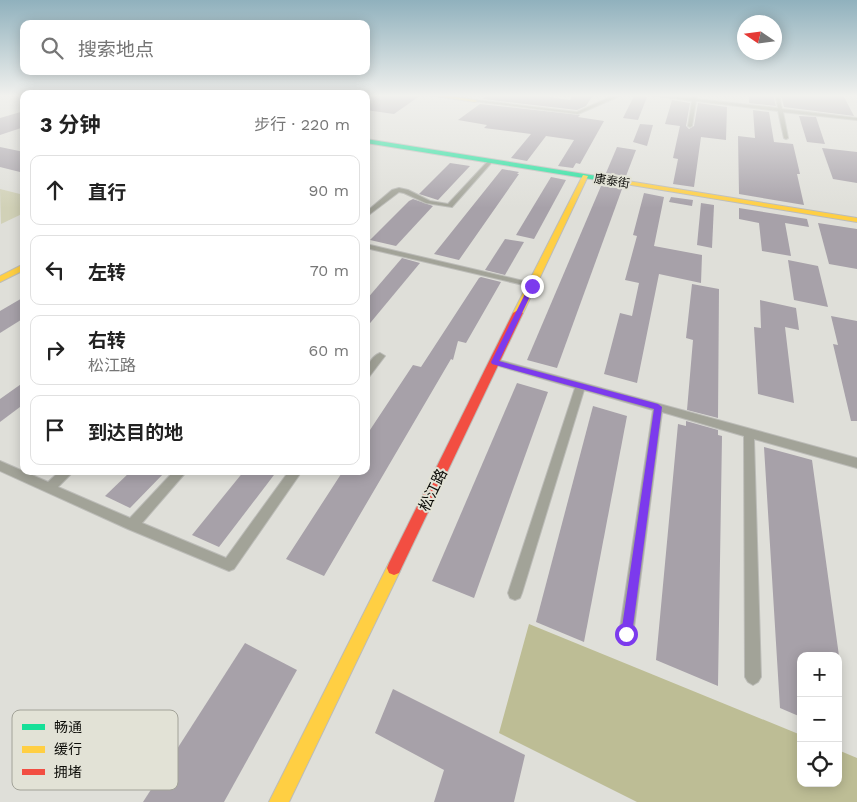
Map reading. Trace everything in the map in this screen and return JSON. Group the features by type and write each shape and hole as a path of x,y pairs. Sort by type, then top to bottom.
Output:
{"street":[{"name":"康泰街","path":"370,142 857,220"},
{"name":"松江路","path":"279,802 585,176"},
{"path":"0,270 20,259"},
{"path":"0,279 20,268"}],"lane":[{"path":"785,132 786,138"},
{"path":"370,212 394,191 398,190 410,192 426,202 450,206 490,161"},
{"path":"370,247 532,286"},
{"path":"370,369 380,356"},
{"path":"495,362 857,463"},
{"path":"515,593 580,386"},
{"path":"626,634 658,407"},
{"path":"748,432 753,677"},
{"path":"0,466 132,525 229,565 293,475"},
{"path":"49,488 64,475"},
{"path":"132,525 177,475"}],"green space":[{"path":"0,189 20,194 20,215 1,224"},
{"path":"529,624 797,733 797,787 842,787 842,752 857,758 857,802 637,802 499,733"}],"building":[{"path":"519,132 598,132 580,164 576,163 573,168 558,166 574,140 546,136 527,161 511,158 531,134"},
{"path":"637,132 651,132 647,146 633,142"},
{"path":"679,132 726,132 726,140 701,137 694,187 673,184 678,159 673,158"},
{"path":"755,132 772,132 774,142 793,144 800,174 797,174 804,205 739,194 738,136 755,138"},
{"path":"804,132 821,132 825,144 807,142"},
{"path":"0,147 20,151 20,172 0,167"},
{"path":"617,147 636,150 626,176 606,173"},
{"path":"822,148 857,152 857,183 833,179"},
{"path":"450,163 470,166 438,200 419,194"},
{"path":"502,169 519,172 517,174 519,174 459,260 434,254"},
{"path":"551,177 566,180 534,239 516,235"},
{"path":"601,186 622,189 557,368 527,360"},
{"path":"644,193 664,197 654,246 702,255 701,283 659,274 637,383 604,374 620,313 632,316 639,283 625,280 637,236 633,235"},
{"path":"671,197 693,200 692,206 669,202"},
{"path":"413,199 433,206 396,246 370,240 409,201"},
{"path":"701,203 714,205 712,248 697,245"},
{"path":"739,208 807,219 809,227 785,223 791,256 762,251 759,223 739,219"},
{"path":"818,223 857,229 857,269 829,264"},
{"path":"505,239 524,242 505,275 485,270"},
{"path":"402,258 420,263 370,323 370,295"},
{"path":"788,260 818,266 828,307 794,300"},
{"path":"479,278 501,282 466,343 458,341 453,360 451,359 324,576 286,559 340,475 370,475 370,430 413,365 421,367"},
{"path":"692,284 719,289 718,418 687,410 693,340 686,338"},
{"path":"20,299 20,320 0,333 0,311"},
{"path":"760,300 796,308 799,330 785,327 794,403 758,394 754,327 761,328"},
{"path":"831,316 857,321 857,421 851,421 833,344 838,345"},
{"path":"517,383 548,392 474,598 432,581"},
{"path":"20,385 20,407 0,422 0,399"},
{"path":"593,406 627,416 584,642 536,622"},
{"path":"686,421 718,430 718,435 722,436 718,686 656,660 678,424 686,426"},
{"path":"764,447 812,460 838,652 797,652 797,715 780,708"},
{"path":"127,475 162,475 130,508 105,496"},
{"path":"241,475 274,475 219,547 192,535"},
{"path":"245,643 297,670 224,802 143,802 151,790 178,790 178,747"},
{"path":"393,689 525,755 514,802 434,802 444,770 375,733"}],"traffic: fast":[{"path":"370,142 603,179"}],"traffic: slow":[{"path":"518,313 585,176"},
{"path":"603,179 857,220"},
{"path":"0,279 20,268"},
{"path":"279,802 394,568"}],"traffic: jam":[{"path":"394,568 518,313"}],"route":[{"path":"532,286 495,362 658,407 626,634"}]}
